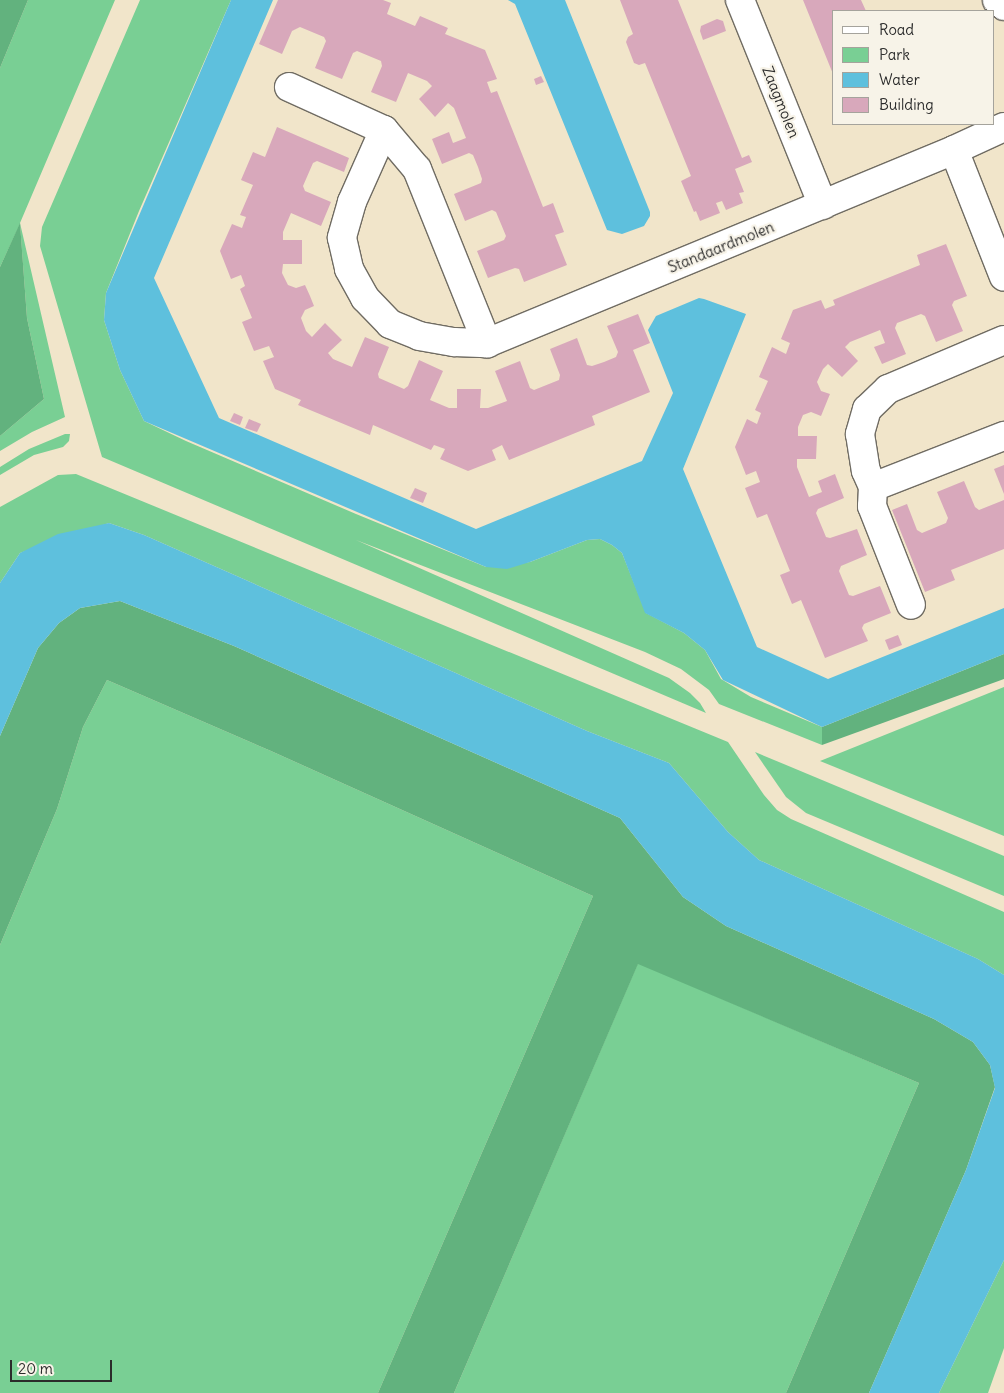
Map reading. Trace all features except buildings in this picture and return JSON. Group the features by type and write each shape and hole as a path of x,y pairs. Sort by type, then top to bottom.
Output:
{"street":[{"name":"Zaagmolen","path":"740,0 822,205"},
{"path":"997,0 1004,6"},
{"path":"288,86 384,130 417,169 487,344"},
{"name":"Standaardmolen","path":"384,130 352,202 342,238 349,269 365,298 390,324 419,336 454,342 487,344 954,150 1004,127"},
{"path":"954,150 1004,277"},
{"path":"911,605 872,506 874,486 866,471 860,434 868,409 888,389 1004,340"},
{"path":"874,486 1004,436"}],"green space":[{"path":"0,0 28,0 0,68"},
{"path":"28,0 115,0 20,223 65,417 32,432 0,451 0,436 44,399 27,318 20,224 0,267 0,68"},
{"path":"140,0 231,0 139,211 106,293 104,320 120,370 144,421 356,514 486,567 530,562 587,540 600,539 622,553 646,613 684,633 705,650 721,679 751,697 822,727 822,745 719,704 709,690 681,669 645,652 356,540 669,678 690,693 700,703 706,713 102,457 40,246 42,227"},
{"path":"20,223 27,318 44,399 0,436 0,267"},
{"path":"65,434 70,434 69,441 63,447 34,455 0,475 0,467 29,449"},
{"path":"76,474 728,742 764,795 777,810 791,819 1004,912 1004,975 978,959 759,860 728,832 669,763 587,731 144,535 109,523 20,553 0,583 0,507 58,475"},
{"path":"120,601 234,646 620,818 683,897 726,926 934,1019 973,1042 990,1065 995,1087 966,1170 869,1393 786,1393 919,1083 638,964 454,1393 378,1393 593,896 271,751 107,680 83,727 57,809 0,945 0,736 38,648 59,623 80,608"},
{"path":"1004,654 1004,679 822,745 822,727"},
{"path":"107,680 271,751 593,896 378,1393 0,1393 0,945 57,809 83,727"},
{"path":"1004,687 1004,836 820,761"},
{"path":"755,752 1004,856 1004,896 806,813 786,797"},
{"path":"638,963 919,1083 786,1393 454,1393"},
{"path":"1004,1260 1004,1348 988,1393 939,1393"}],"water":[{"path":"231,0 273,0 154,278 219,418 476,529 642,461 673,393 648,330 656,316 699,298 704,299 746,314 683,469 757,647 828,679 1004,608 1004,654 822,727 723,680 705,650 684,633 645,613 622,553 600,539 587,540 507,569 486,567 144,421 120,370 104,320 106,293"},
{"path":"508,0 565,0 650,212 650,216 644,226 622,234 607,230 515,4"},
{"path":"109,523 144,535 587,731 669,763 728,832 759,860 978,959 1004,975 1004,1260 939,1393 869,1393 966,1170 995,1088 990,1065 973,1042 934,1019 726,926 683,897 620,818 234,646 120,601 80,608 59,623 38,648 0,736 0,583 20,553 58,534"}]}
